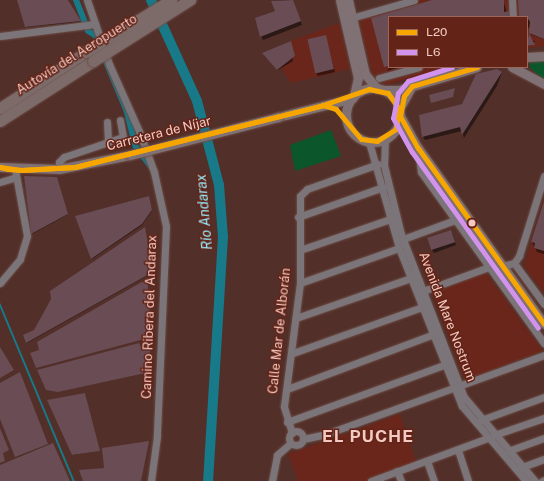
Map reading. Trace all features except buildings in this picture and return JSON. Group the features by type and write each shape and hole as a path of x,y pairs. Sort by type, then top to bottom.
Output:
{"highway":[{"name":"Autovía del Aeropuerto","path":"0,108 86,52 171,0"},
{"name":"Autovía del Aeropuerto","path":"0,121 190,0"}],"main road":[{"path":"340,0 358,78 354,97 346,118"},
{"path":"348,0 365,74 379,89 392,96 416,146"},
{"path":"528,57 544,56"},
{"path":"354,97 379,89 412,86 474,68"},
{"path":"514,68 544,84"},
{"path":"525,68 531,77"},
{"path":"388,137 412,86"},
{"name":"Carretera de Níjar","path":"0,167 15,173 59,169 130,155 354,97"},
{"path":"323,105 336,109 346,118 354,134 369,142 388,137 405,135 416,146 544,324"}],"street":[{"name":"Camino Ribera del Andarax","path":"87,0 95,24 140,131 154,172 166,226 157,436 151,481"},
{"path":"358,16 414,0"},
{"path":"512,0 513,16"},
{"path":"0,36 95,24"},
{"path":"379,78 416,68"},
{"path":"59,169 60,159 123,137 120,120"},
{"path":"106,122 108,142"},
{"name":"Avenida Mare Nostrum","path":"388,137 384,165 402,239 423,291 457,387 462,406 491,437 526,481"},
{"name":"Avenida Mare Nostrum","path":"369,142 378,164 390,219 399,248 422,307 457,387 481,420 491,437 508,451 535,481"},
{"path":"416,146 421,172 544,343"},
{"name":"Calle Mar de Alborán","path":"292,432 284,406 293,353 300,283 298,218 300,196 307,189 378,164"},
{"path":"0,182 15,173 26,240 20,259 0,283"},
{"path":"514,263 544,176"},
{"path":"298,218 383,188"},
{"path":"300,250 390,219"},
{"path":"402,239 455,220"},
{"path":"300,283 399,248"},
{"path":"502,266 514,263"},
{"path":"514,263 544,304"},
{"path":"423,291 489,267"},
{"path":"296,318 411,278"},
{"path":"293,353 422,307"},
{"path":"287,389 434,334"},
{"path":"291,443 299,445 303,439 326,434 544,355"},
{"path":"288,422 446,364"},
{"path":"481,420 544,397"},
{"path":"371,481 544,418"},
{"path":"272,481 277,455 291,443 292,432 300,432 303,439"},
{"path":"508,451 544,438"},
{"path":"458,450 468,481"},
{"path":"522,467 544,459"},
{"path":"427,461 434,481"},
{"path":"397,471 401,481"}],"shaded area":[{"path":"418,0 544,0 544,46 528,48 528,16 388,16 388,68 449,68 386,85 372,74 358,18"},
{"path":"339,23 350,69 291,83 281,68 295,56 291,41"},
{"path":"544,199 544,293 524,266"},
{"path":"486,273 543,351 465,380 432,293"},
{"path":"400,414 417,464 366,481 298,481 288,454"}],"green space":[{"path":"529,60 544,61 544,80 530,68"},
{"path":"331,130 341,156 295,171 290,145"}],"waterway":[{"path":"76,0 85,22"},
{"name":"Río Andarax","path":"151,0 197,101 219,185 223,237 208,481"},
{"path":"88,31 95,35 127,112 136,147 151,167"},
{"path":"0,304 74,481"}],"transit line":[{"name":"L6","path":"449,68 408,81 398,93 393,118 412,152 538,328"},
{"name":"L20","path":"474,68 412,86 404,96 400,116 418,148 544,324"},
{"name":"L20","path":"369,89 388,93 399,109 396,129 377,141 361,139 336,109 323,105 369,89"},
{"name":"L20","path":"75,167 323,105"},
{"name":"L20","path":"75,167 323,105"},
{"name":"L20","path":"0,167 21,170 8,169 0,167"},
{"name":"L20","path":"21,170 75,167"},
{"name":"L20","path":"21,170 75,167"}],"district":[{"name":"EL PUCHE","path":"368,437"}]}
